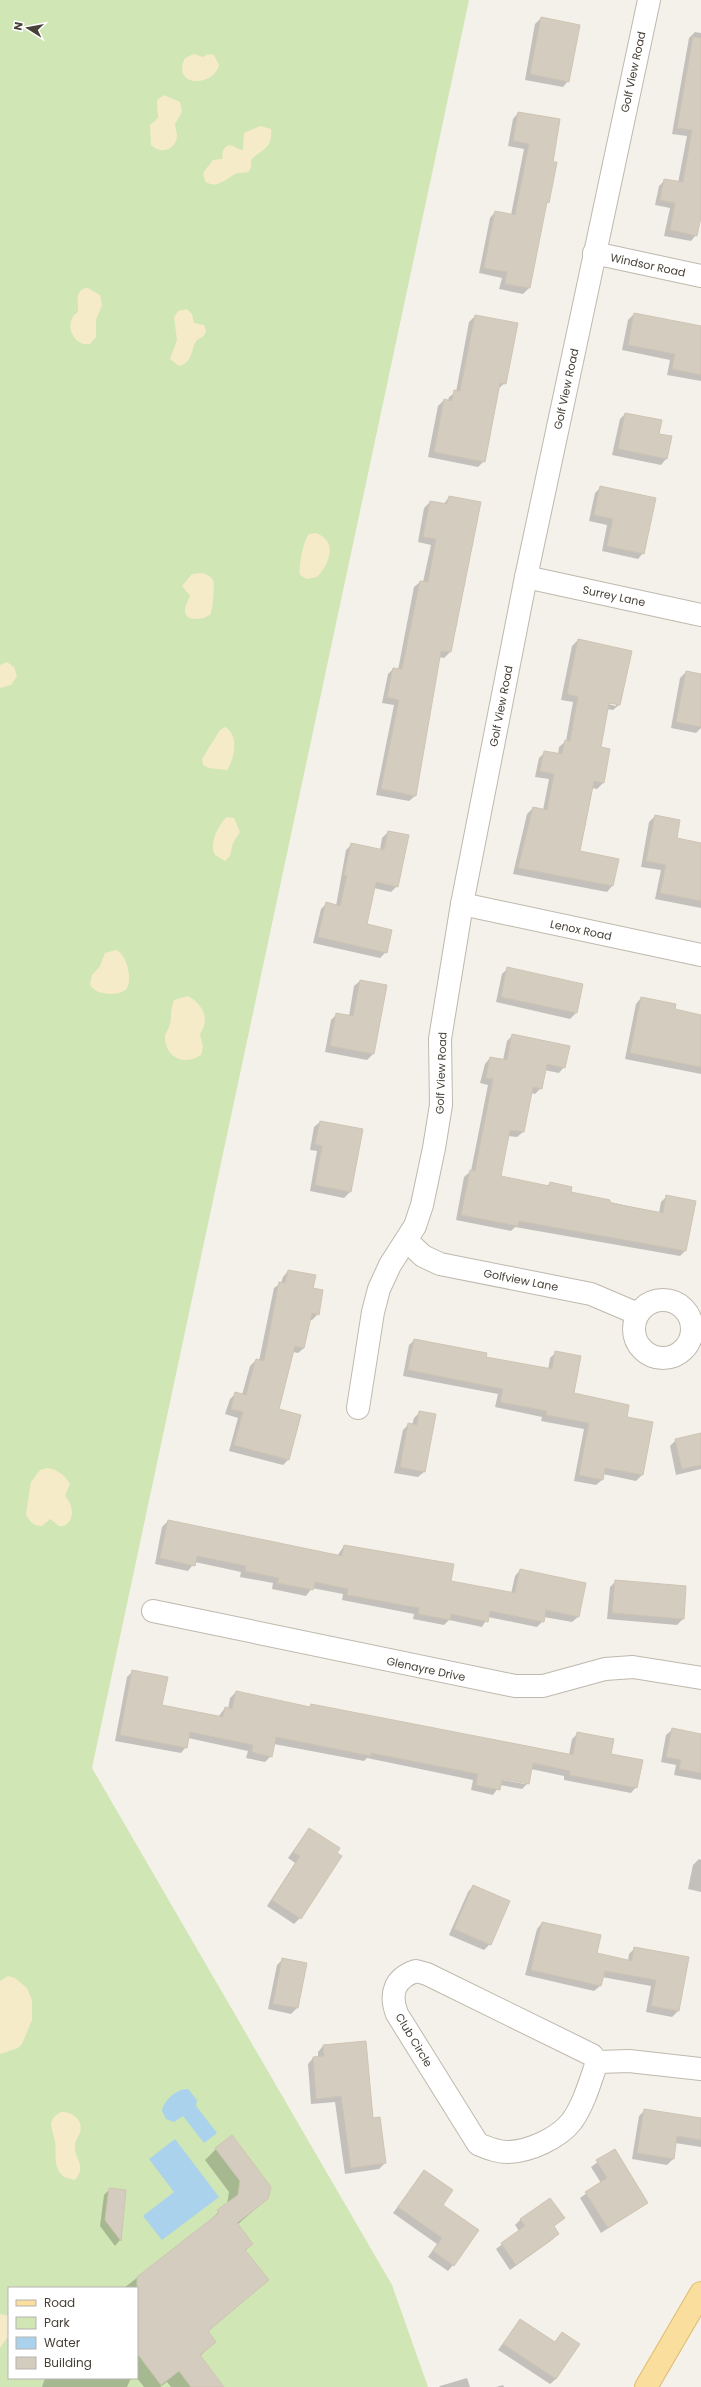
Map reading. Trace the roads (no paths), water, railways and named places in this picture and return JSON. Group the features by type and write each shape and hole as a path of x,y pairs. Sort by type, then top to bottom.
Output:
{"main road":[{"path":"646,2387 699,2303"}],"street":[{"name":"Golf View Road","path":"358,1408 373,1312 379,1289 390,1265 415,1226 422,1205 434,1148 441,1105 440,1039 462,904 526,577 649,0"},
{"name":"Windsor Road","path":"594,253 701,276"},
{"name":"Surrey Lane","path":"526,577 701,615"},
{"name":"Lenox Road","path":"462,904 701,955"},
{"name":"Golfview Lane","path":"406,1242 423,1256 440,1264 591,1294 638,1314"},
{"name":"Glenayre Drive","path":"153,1611 515,1686 543,1686 604,1669 634,1667 701,1678"},
{"name":"Club Circle","path":"416,1971 426,1974 592,2055 597,2062 585,2095 572,2121 556,2136 534,2146 508,2152 492,2150 478,2144 464,2125 397,2014 393,2003 393,1991 406,1975 416,1971"},
{"path":"597,2062 629,2061 701,2069"}],"water":[{"path":"188,2089 197,2100 196,2106 217,2133 204,2143 183,2116 174,2122 166,2119 162,2111 165,2103 171,2096 179,2091"},
{"path":"175,2139 219,2197 162,2240 143,2216 174,2192 149,2159"}]}
